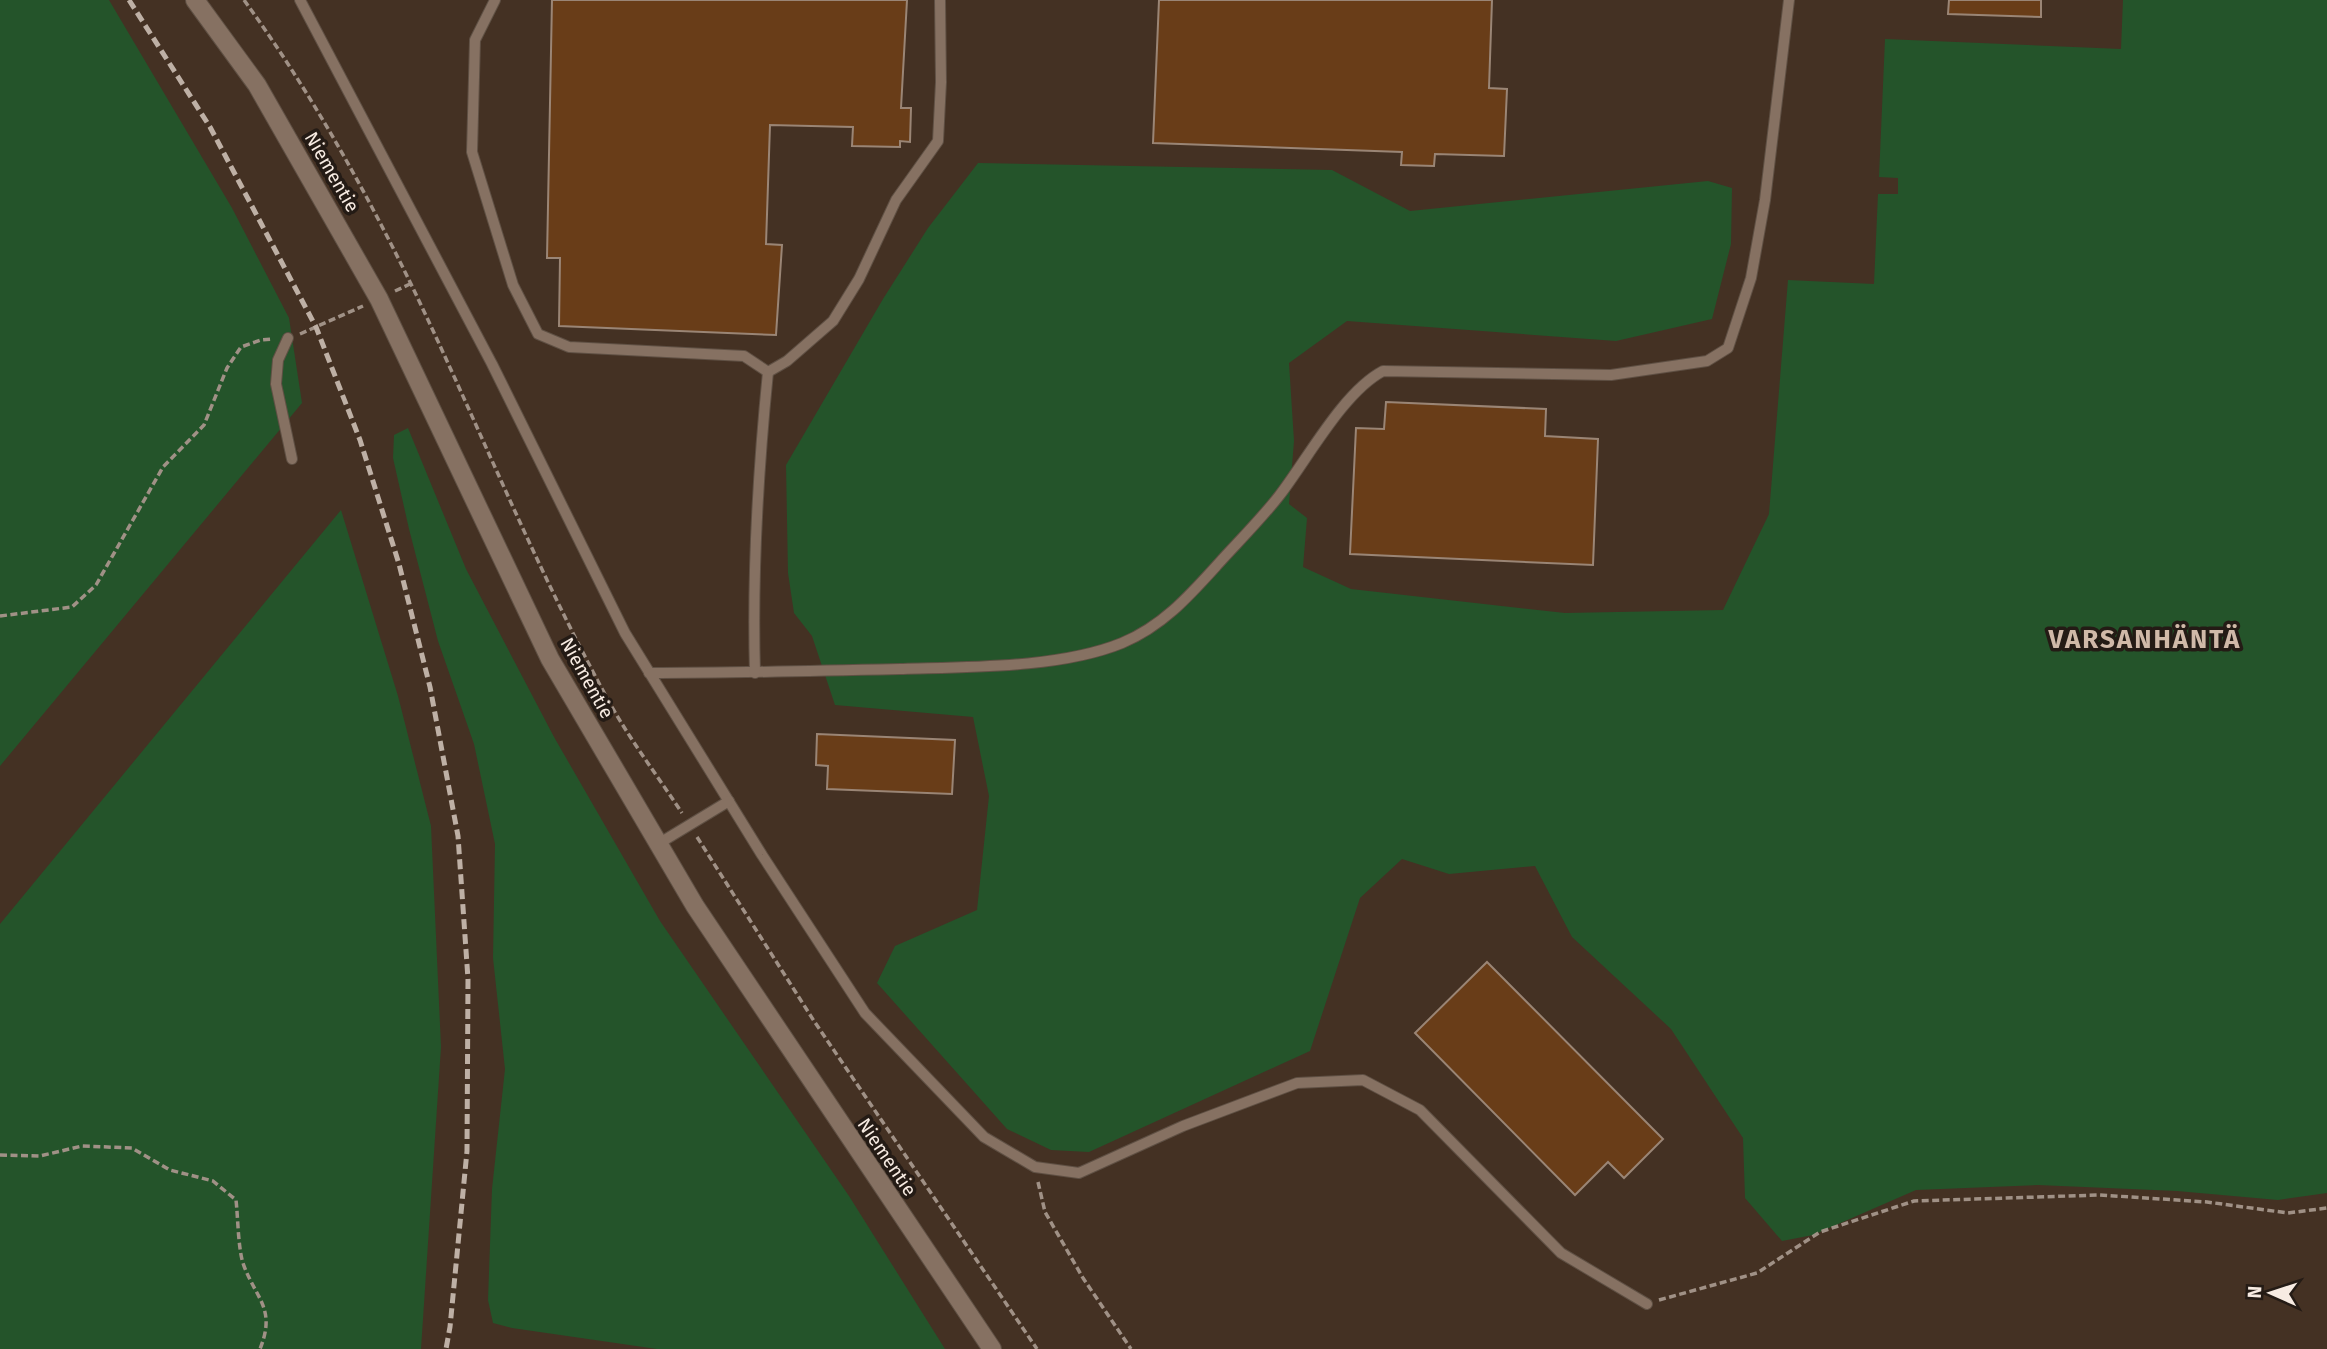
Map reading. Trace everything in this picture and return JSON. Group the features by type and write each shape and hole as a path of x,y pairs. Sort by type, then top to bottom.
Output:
{"main road":[{"name":"Niementie","path":"195,0 257,85 379,299 550,659 658,844 695,906 992,1349"}],"lane":[{"path":"300,0 492,364 625,633 649,673 865,1013 984,1137 1035,1167 1079,1173 1183,1126 1297,1083 1363,1080 1420,1110 1561,1253 1647,1304"},
{"path":"495,0 475,40 472,152 513,285 538,334 569,347 744,356 768,372"},
{"path":"768,372 787,361 833,321 859,279 896,200 938,141 941,82 940,0"},
{"path":"649,673 755,673 1013,664 1086,654 1123,642 1156,625 1184,603 1279,497 1334,419 1370,378 1383,371 1611,375 1707,361 1728,348 1751,278 1765,200 1789,0"},
{"path":"288,338 278,360 276,384 292,459"},
{"path":"755,673 753,603 758,482 768,372"},
{"path":"658,844 729,802"}],"path":[{"path":"244,0 271,37 329,129 411,284 548,584 613,709 814,1021 1037,1349"},
{"path":"0,616 72,607 96,585 163,467 204,425 227,368 241,347 261,340 288,338 411,284"},
{"path":"0,1155 40,1156 82,1146 132,1148 170,1170 213,1181 236,1200 243,1264 264,1303 266,1334 260,1349"},
{"path":"1035,1167 1045,1212 1083,1278 1131,1349"},
{"path":"1647,1304 1756,1273 1820,1232 1914,1200 2100,1195 2207,1202 2287,1213 2327,1208"}],"green space":[{"path":"0,0 109,0 232,208 289,318 302,403 0,766"},
{"path":"2123,0 2327,0 2327,1193 2278,1200 2177,1191 2038,1185 1916,1190 1813,1235 1782,1241 1745,1198 1743,1138 1671,1029 1572,937 1535,866 1449,874 1402,859 1360,898 1310,1051 1089,1152 1051,1150 1007,1129 877,983 895,946 977,910 989,796 973,717 835,705 812,636 794,613 788,573 786,465 883,299 928,228 978,163 1332,170 1410,211 1708,181 1732,188 1731,244 1712,319 1616,341 1347,321 1289,363 1294,441 1289,504 1307,518 1303,567 1351,589 1565,613 1723,610 1769,514 1788,280 1874,284 1878,194 1898,194 1898,178 1879,177 1885,39 2121,49"},
{"path":"408,428 466,569 554,737 660,921 849,1196 945,1349 657,1349 493,1323 488,1300 492,1189 505,1069 493,958 495,844 474,744 438,641 393,458 394,435"},
{"path":"341,510 398,696 431,826 441,1047 421,1349 0,1349 0,924"}],"building":[{"path":"552,0 907,0 901,108 911,108 910,142 900,141 900,147 852,146 853,127 770,125 766,244 782,245 776,335 559,326 560,258 547,258"},
{"path":"1159,0 1492,0 1489,88 1507,89 1504,156 1435,154 1434,166 1401,165 1402,152 1153,143"},
{"path":"1949,0 2041,0 2041,17 1948,14"},
{"path":"1386,402 1546,409 1545,436 1598,439 1593,565 1350,554 1356,428 1384,429"},
{"path":"817,734 955,740 952,794 827,789 828,766 816,765"},
{"path":"1487,962 1663,1139 1624,1178 1608,1162 1575,1195 1415,1033"}],"railway":[{"path":"129,0 210,127 316,327 360,440 399,564 430,687 458,836 468,979 467,1151 446,1349"}],"district":[{"name":"VARSANHÄNTÄ","path":"2145,639"}]}
